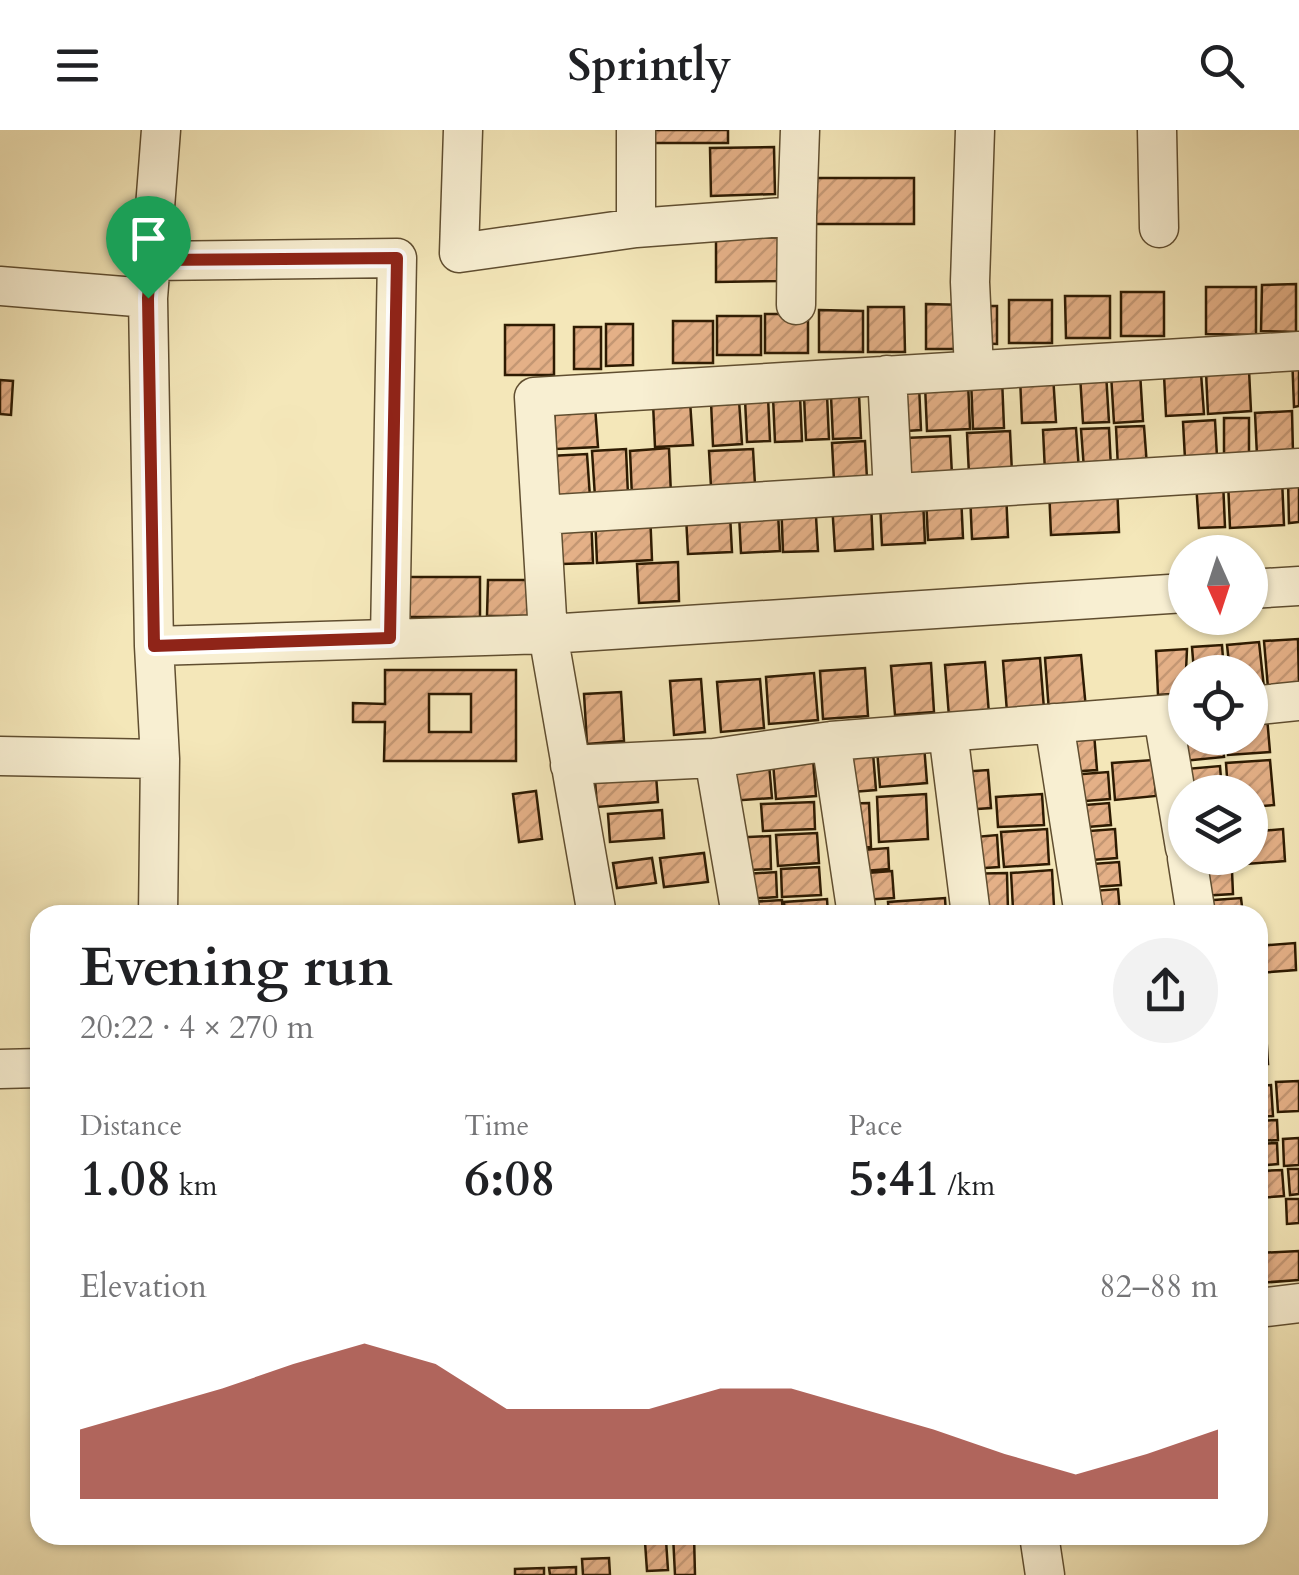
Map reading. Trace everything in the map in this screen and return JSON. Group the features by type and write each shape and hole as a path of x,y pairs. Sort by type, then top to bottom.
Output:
{"street":[{"path":"158,905 160,759 154,646 150,279 161,130"},
{"path":"459,252 463,130"},
{"path":"636,130 636,228"},
{"path":"796,305 800,130"},
{"path":"974,130 970,282 974,370"},
{"path":"1157,130 1159,228"},
{"path":"0,286 150,279 397,258 636,228 797,216"},
{"path":"390,638 397,258"},
{"path":"594,905 548,634 534,396 1299,351"},
{"path":"888,376 893,493"},
{"path":"541,514 1299,468"},
{"path":"1268,588 1299,586"},
{"path":"154,646 548,634 1168,594"},
{"path":"1268,704 1299,701"},
{"path":"570,765 714,758 831,741 1168,715"},
{"path":"1054,722 1082,905"},
{"path":"948,732 970,905"},
{"path":"831,741 856,905"},
{"path":"0,756 160,759"},
{"path":"714,758 739,905"},
{"path":"1189,875 1194,905"},
{"path":"0,1069 30,1068"},
{"path":"1268,1301 1299,1302"},
{"path":"1041,1545 1046,1575"}],"building":[{"path":"641,130 728,130 728,143 641,143"},
{"path":"774,147 775,194 711,196 710,148"},
{"path":"814,178 914,178 914,224 815,224"},
{"path":"716,234 782,234 782,281 716,282"},
{"path":"1296,284 1296,332 1261,331 1262,285"},
{"path":"1206,287 1256,287 1256,335 1206,334"},
{"path":"1121,292 1164,292 1164,336 1121,336"},
{"path":"1065,296 1110,296 1110,338 1066,338"},
{"path":"1009,300 1052,300 1052,343 1009,343"},
{"path":"926,304 970,305 970,349 926,349"},
{"path":"976,306 997,306 997,344 976,343"},
{"path":"868,307 904,307 905,352 868,352"},
{"path":"819,310 863,311 863,352 819,352"},
{"path":"765,314 808,314 808,353 765,353"},
{"path":"717,316 761,316 761,355 717,355"},
{"path":"673,321 713,321 713,363 673,363"},
{"path":"606,324 633,324 633,365 606,366"},
{"path":"505,325 554,325 554,375 505,375"},
{"path":"574,327 601,327 601,369 574,369"},
{"path":"1292,354 1299,354 1299,406 1294,407"},
{"path":"1249,370 1251,411 1208,414 1206,372"},
{"path":"1140,372 1143,421 1114,423 1111,374"},
{"path":"1106,373 1109,422 1083,423 1080,375"},
{"path":"1201,373 1204,414 1166,416 1164,375"},
{"path":"1053,375 1056,422 1022,423 1020,377"},
{"path":"1002,378 1004,428 973,429 971,379"},
{"path":"0,380 13,381 11,415 0,414"},
{"path":"968,382 970,429 927,431 925,385"},
{"path":"919,385 921,430 890,432 888,387"},
{"path":"859,394 861,438 833,439 831,396"},
{"path":"827,395 829,439 806,440 804,396"},
{"path":"800,396 802,441 775,442 773,397"},
{"path":"768,397 770,441 747,442 745,399"},
{"path":"739,400 742,444 713,446 711,402"},
{"path":"690,401 693,445 655,447 653,403"},
{"path":"595,406 598,447 556,449 554,408"},
{"path":"1292,411 1293,454 1257,456 1255,413"},
{"path":"1224,418 1249,418 1249,457 1224,457"},
{"path":"1215,420 1217,457 1185,459 1183,422"},
{"path":"1144,426 1147,466 1118,468 1116,427"},
{"path":"1076,428 1079,471 1045,472 1043,430"},
{"path":"1109,428 1111,468 1084,469 1081,429"},
{"path":"1010,431 1012,473 969,475 967,433"},
{"path":"950,436 952,475 907,477 905,438"},
{"path":"865,441 867,479 834,481 832,443"},
{"path":"669,448 671,495 632,497 630,451"},
{"path":"626,449 628,495 595,497 592,451"},
{"path":"753,449 755,485 711,487 709,451"},
{"path":"587,454 590,497 552,499 550,456"},
{"path":"1282,479 1284,525 1230,528 1228,481"},
{"path":"1299,479 1299,522 1289,523 1288,480"},
{"path":"1223,481 1225,527 1199,528 1196,482"},
{"path":"1117,484 1119,532 1051,535 1049,488"},
{"path":"1006,491 1008,537 972,539 970,493"},
{"path":"777,493 780,551 741,553 738,495"},
{"path":"729,495 732,552 688,554 685,497"},
{"path":"961,495 963,538 928,540 926,497"},
{"path":"815,499 818,551 783,552 781,500"},
{"path":"923,499 925,543 882,545 880,501"},
{"path":"871,502 873,549 835,551 832,503"},
{"path":"650,511 652,560 597,563 595,514"},
{"path":"591,516 593,563 562,564 560,517"},
{"path":"678,562 679,601 639,603 637,564"},
{"path":"409,577 480,577 480,617 409,617"},
{"path":"488,580 536,580 536,616 487,616"},
{"path":"1298,639 1299,685 1268,688 1264,641"},
{"path":"1259,642 1260,655 1228,655 1227,645"},
{"path":"1222,645 1223,655 1193,655 1192,647"},
{"path":"1187,649 1187,655 1168,655 1168,694 1158,695 1156,651"},
{"path":"1081,655 1086,709 1049,712 1045,658"},
{"path":"1040,658 1044,709 1007,712 1003,661"},
{"path":"985,662 989,714 949,717 945,665"},
{"path":"931,663 934,712 895,715 891,666"},
{"path":"865,668 868,716 823,719 820,671"},
{"path":"385,670 516,670 516,761 384,761 385,722 353,722 353,703 385,704","holes":["429,694 471,694 471,732 429,732"]},
{"path":"814,673 818,720 769,724 766,677"},
{"path":"701,679 705,732 674,735 670,681"},
{"path":"760,679 764,728 721,732 717,682"},
{"path":"621,692 624,741 587,744 584,694"},
{"path":"1094,733 1097,770 1053,773 1050,736"},
{"path":"924,745 927,783 880,787 877,749"},
{"path":"873,753 876,790 827,794 824,756"},
{"path":"1174,755 1224,755 1224,757 1172,762"},
{"path":"813,759 816,796 776,799 773,762"},
{"path":"1153,760 1156,796 1115,800 1112,763"},
{"path":"1270,760 1274,805 1268,806 1268,775 1227,775 1226,763"},
{"path":"769,764 772,798 715,802 712,768"},
{"path":"1220,766 1221,775 1176,775 1174,770"},
{"path":"988,770 991,808 948,811 945,773"},
{"path":"1108,772 1110,799 1060,803 1058,776"},
{"path":"656,775 658,802 597,807 595,780"},
{"path":"536,791 542,839 519,842 513,794"},
{"path":"926,794 928,839 879,842 877,797"},
{"path":"1042,794 1044,825 998,827 996,797"},
{"path":"814,802 815,829 763,831 761,804"},
{"path":"869,803 871,847 836,849 834,804"},
{"path":"1109,803 1111,825 1063,829 1061,807"},
{"path":"662,810 664,838 610,842 608,814"},
{"path":"1047,829 1049,864 1004,867 1001,832"},
{"path":"1115,829 1117,858 1066,862 1064,833"},
{"path":"1283,829 1285,861 1268,862 1268,830"},
{"path":"817,833 819,863 778,866 776,835"},
{"path":"997,835 999,867 956,870 954,839"},
{"path":"770,836 771,869 730,871 728,838"},
{"path":"888,848 889,869 838,873 837,852"},
{"path":"704,853 708,882 664,887 660,858"},
{"path":"652,858 656,883 617,888 613,863"},
{"path":"1119,862 1121,885 1067,889 1065,866"},
{"path":"819,867 821,895 782,897 781,869"},
{"path":"1052,870 1054,905 1013,905 1011,873"},
{"path":"892,871 894,898 844,901 842,875"},
{"path":"776,872 777,897 731,900 729,875"},
{"path":"1007,873 1008,905 959,905 958,874"},
{"path":"1182,875 1232,875 1233,894 1184,897"},
{"path":"1118,889 1119,905 1081,905 1068,893"},
{"path":"945,898 945,905 888,905 888,902"},
{"path":"1241,898 1242,905 1186,905 1186,902"},
{"path":"827,899 827,905 784,905 784,902"},
{"path":"782,900 782,905 734,905"},
{"path":"1295,943 1296,970 1268,972 1268,945"},
{"path":"1299,1081 1299,1111 1278,1112 1276,1082"},
{"path":"1271,1085 1273,1116 1268,1116"},
{"path":"1268,1120 1277,1120 1278,1140 1268,1140"},
{"path":"1299,1138 1299,1165 1284,1166 1283,1139"},
{"path":"1268,1143 1277,1143 1278,1164 1268,1165"},
{"path":"1288,1169 1299,1169 1299,1194 1290,1195"},
{"path":"1282,1170 1284,1196 1268,1197 1268,1171"},
{"path":"1286,1199 1299,1199 1299,1223 1287,1224"},
{"path":"1299,1251 1299,1280 1268,1282 1268,1253"},
{"path":"645,1545 666,1545 668,1570 647,1571"},
{"path":"674,1545 694,1545 695,1575 675,1575"},
{"path":"609,1558 610,1575 583,1575 582,1559"},
{"path":"576,1567 576,1575 550,1575 549,1568"},
{"path":"544,1568 544,1575 515,1575 515,1569"}],"route":[{"path":"397,258 390,638 154,646 148,298 151,260 397,258"}]}
